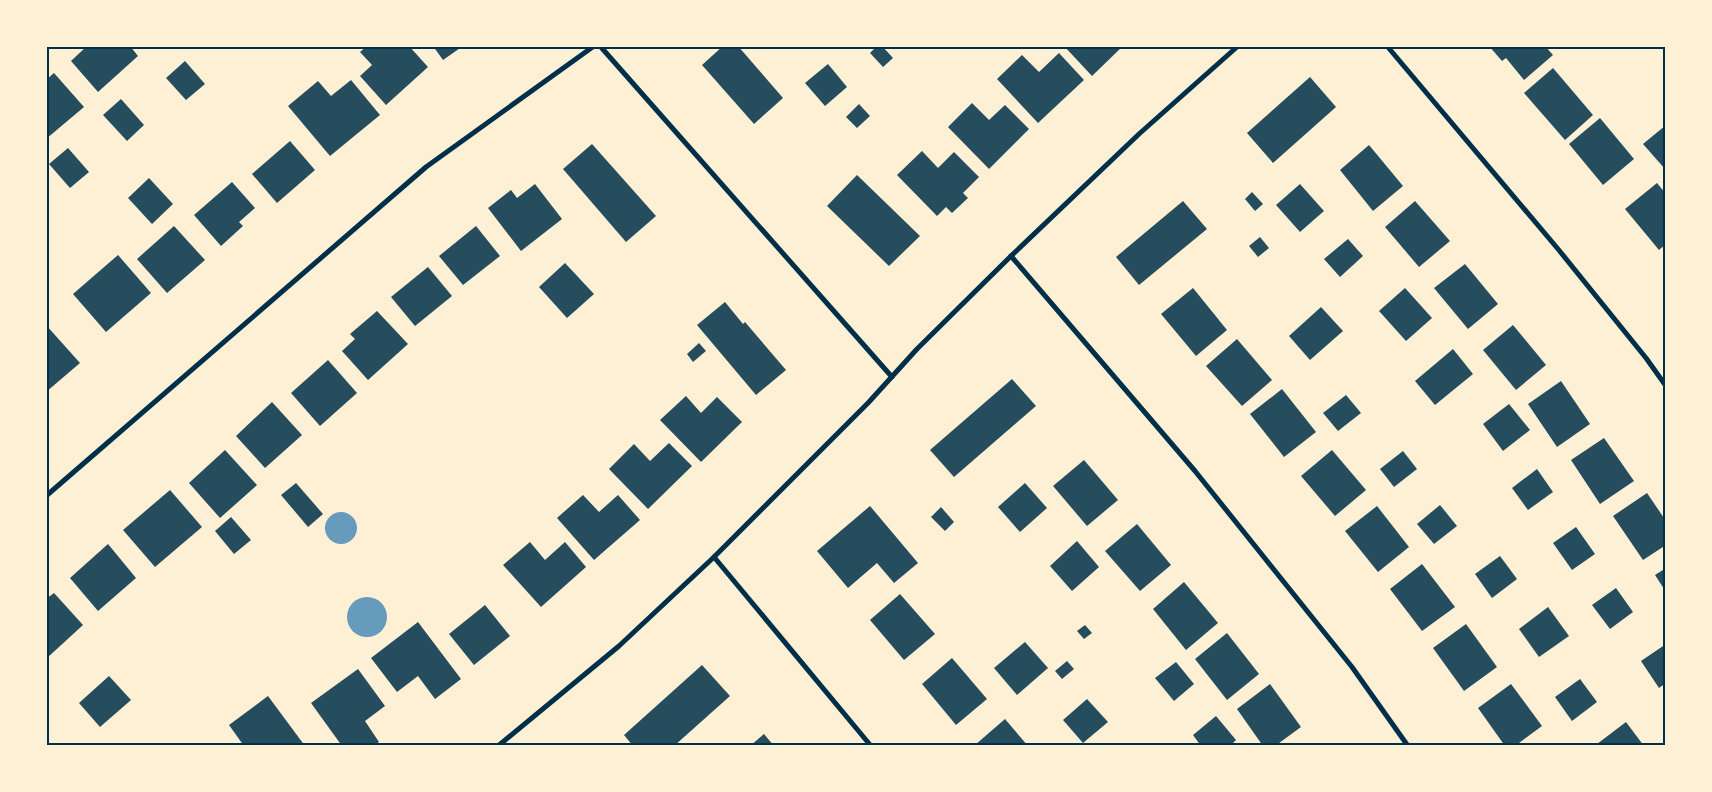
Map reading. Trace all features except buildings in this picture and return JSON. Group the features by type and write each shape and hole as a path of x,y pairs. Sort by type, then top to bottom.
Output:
{"street":[{"path":"46,496 426,167 594,46"},
{"path":"600,46 892,378"},
{"path":"498,746 619,646 714,557 892,378 917,349 1011,256 1139,134 1238,46"},
{"path":"1387,46 1558,249 1646,358 1666,386"},
{"path":"1011,256 1195,471 1352,667 1408,746"},
{"path":"46,486 51,492"},
{"path":"714,557 872,746"}],"water":[{"path":"341,512 352,517 357,528 352,539 341,544 330,539 325,528 330,517"},
{"path":"371,597 378,600 384,606 387,617 386,625 378,634 371,637 363,637 356,634 348,625 347,613 350,606 359,598"}]}
